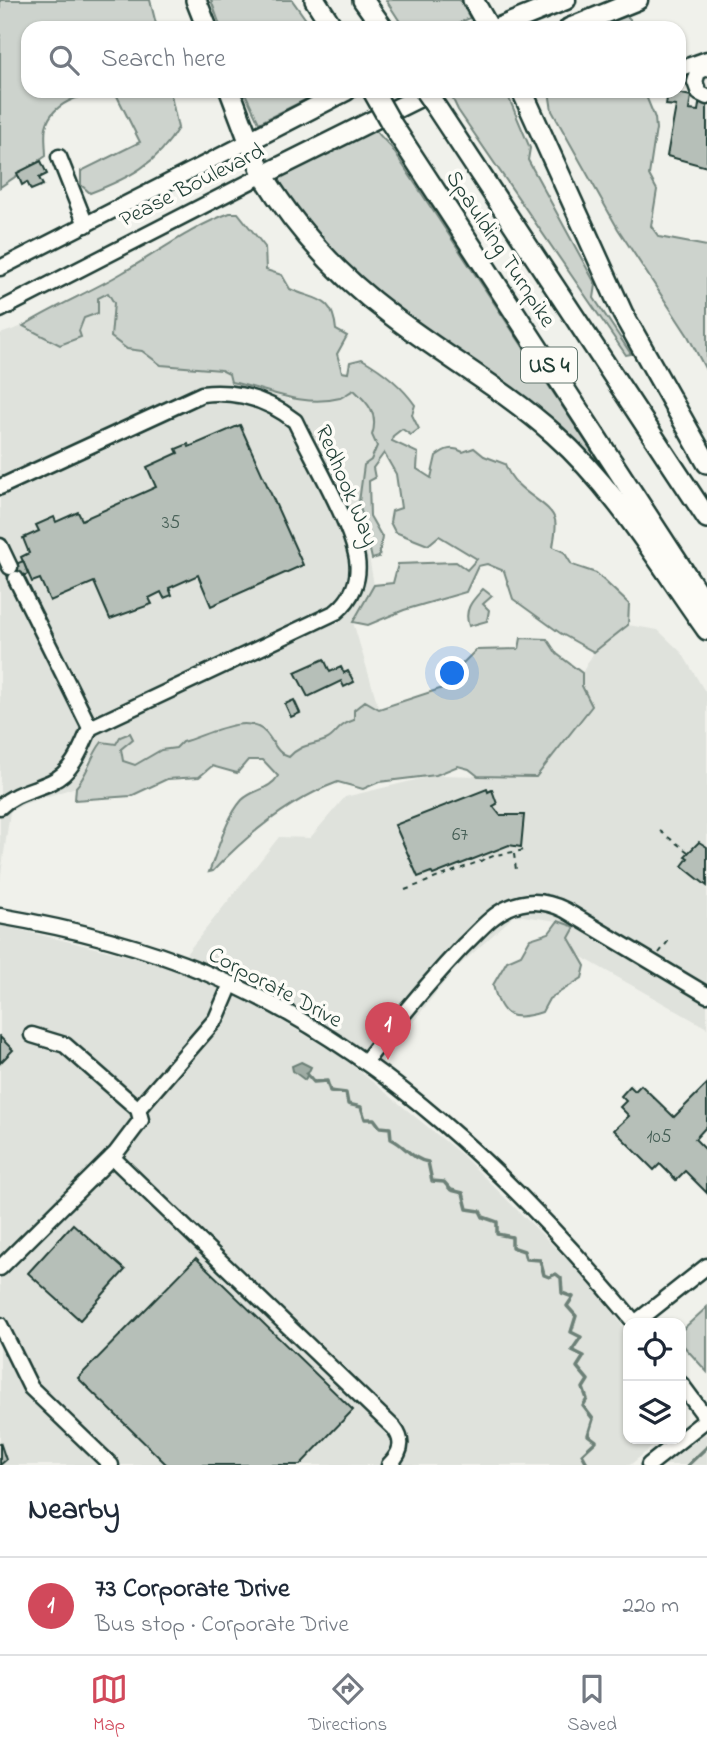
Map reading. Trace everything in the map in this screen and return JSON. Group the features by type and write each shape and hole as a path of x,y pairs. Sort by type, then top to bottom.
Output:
{"highway":[{"path":"196,0 204,21"},
{"path":"315,0 328,21"},
{"path":"363,0 378,21"},
{"path":"474,0 485,21"},
{"path":"233,98 248,141"},
{"name":"Spaulding Turnpike","path":"377,98 391,124 707,607"},
{"name":"Spaulding Turnpike","path":"432,98 707,518"},
{"path":"525,98 623,314 707,463"},
{"path":"263,175 305,234 363,293 523,408 577,456 625,513 707,630"}],"main road":[{"path":"514,21 566,0"},
{"path":"586,21 638,0"},
{"name":"Pease Boulevard","path":"248,141 332,98"},
{"name":"Pease Boulevard","path":"263,175 405,103 421,98"},
{"path":"248,141 263,175"}],"street":[{"path":"686,66 707,59"},
{"path":"707,68 698,72 695,82 699,93 707,97"},
{"name":"Pease Boulevard","path":"0,268 248,141"},
{"path":"59,157 86,225"},
{"name":"Pease Boulevard","path":"0,310 263,175"},
{"name":"Redhook Way","path":"0,487 202,394 223,391 262,400 295,421 351,538 357,575 352,594 336,612 90,728"},
{"path":"0,547 90,728 75,763 53,781 20,792 0,807"},
{"path":"365,1062 429,982 487,922 509,907 524,903 553,904 565,909 707,995"},
{"name":"Corporate Drive","path":"0,916 71,930 151,952 231,984 303,1022 365,1062 412,1098 491,1169 564,1242 631,1318"},
{"path":"138,1109 216,1019 231,984"},
{"path":"0,1269 112,1157 141,1120 138,1109 65,1045 32,1034"},
{"path":"112,1157 394,1427 400,1437 401,1447 389,1465"},
{"path":"641,1318 707,1266"},
{"path":"0,1325 31,1388 111,1465"},
{"path":"649,1465 707,1419 686,1391"}],"path":[{"path":"660,831 688,852"},
{"path":"405,890 496,855 526,850"},
{"path":"514,852 516,870"},
{"path":"657,957 668,940"}],"shaded area":[{"path":"0,0 150,0 155,21 21,21 21,98 75,98 56,110 50,118 45,130 46,156 0,187"},
{"path":"211,0 292,0 307,21 218,21"},
{"path":"386,0 460,0 470,18 463,21 400,21"},
{"path":"623,13 630,21 604,21"},
{"path":"118,98 172,98 178,128 161,151 141,168 117,182 90,193 81,185 81,171 140,142"},
{"path":"247,98 309,98 259,123"},
{"path":"452,98 509,98 530,148 528,160 596,285 594,298 631,354 626,355"},
{"path":"550,98 647,98 655,118 656,129 649,175 657,190 651,226 659,237 707,246 707,372 688,336 618,229 552,111"},
{"path":"374,129 391,147 613,483 378,297 340,262 289,199 278,177"},
{"path":"230,213 238,213 265,247 266,270 282,275 290,289 327,305 336,330 347,336 337,354 342,372 348,373 350,362 362,359 391,379 415,405 412,415 419,429 411,435 402,429 393,436 392,441 418,453 417,469 431,478 436,456 452,449 463,452 474,448 484,456 505,464 516,483 552,513 556,526 553,547 564,552 572,565 596,573 629,604 628,625 594,652 560,633 513,599 504,571 487,564 478,566 466,592 404,610 368,625 353,622 374,585 393,583 398,564 456,562 467,570 477,559 439,536 428,545 395,532 390,522 392,511 401,508 396,474 384,453 373,468 375,478 369,481 370,516 382,537 379,557 372,559 359,502 364,465 371,460 377,446 372,435 374,421 371,410 354,390 340,398 312,401 231,382 229,374 221,370 161,365 142,351 127,349 111,337 114,303 108,293 98,298 98,313 84,318 79,331 81,337 60,345 23,326 110,280 189,232"},
{"path":"108,293 114,303 111,337 127,349 221,370 229,374 231,382 291,400 326,400 343,397 353,390 372,407 377,446 361,479 364,485 359,502 374,585 353,622 379,709 334,731 329,739 289,757 275,748 271,739 209,735 182,742 176,748 161,750 135,765 123,761 121,749 125,747 102,742 87,763 84,778 76,787 24,804 10,812 0,881 0,334 23,326 60,345 81,337 79,331 84,318 98,298"},
{"path":"483,589 492,596 483,604 489,610 487,621 469,626 468,610"},
{"path":"628,625 658,630 682,653 707,695 707,1028 580,956 569,938 575,927 558,921 515,915 452,972 380,1065 290,1006 186,954 279,837 310,838 345,797 436,775 536,777 592,706 582,686 582,673 594,652"},
{"path":"521,638 547,639 557,654 582,673 582,686 592,706 536,777 478,776 469,769 458,766 436,775 379,782 363,789 338,782 303,798 270,819 209,872 236,807 246,796 271,784 278,776 263,760 248,760 237,773 212,766 199,777 167,779 131,796 75,800 76,787 102,742 116,744 120,737 130,733 133,739 121,749 123,761 135,765 161,750 176,748 182,742 226,727 248,724 266,733 278,750 289,757 302,747 329,738 343,725 354,720 354,710 365,701 379,709 449,686 450,676 476,650 519,649"},
{"path":"558,921 575,927 569,938 585,966 582,978 549,999 542,1012 522,1016 509,1014 500,1004 493,985 507,961 521,955 530,939 549,933"},
{"path":"0,925 162,964 255,1005 342,1057 461,1154 593,1285 623,1326 623,1444 656,1444 630,1465 0,1465"},
{"path":"301,1062 311,1067 305,1080 293,1071 292,1066"},
{"path":"707,1307 707,1372 686,1349 686,1326"},
{"path":"703,1434 707,1435 707,1465 660,1465"}],"building":[{"path":"686,95 691,96 689,110 698,111 700,98 707,99 707,167 667,156 676,106 666,105 667,98 686,98"},
{"path":"41,161 47,174 39,178 43,185 31,190 27,182 22,185 17,173"},
{"path":"240,425 303,565 211,606 198,575 169,588 172,595 164,598 161,592 149,598 152,604 110,619 94,582 50,601 40,579 32,582 21,557 29,553 23,538 39,531 36,525 54,517 56,522 78,512 82,520 156,487 147,467 178,453 176,449 188,444 189,447"},
{"path":"23,561 28,574 10,582 4,569"},
{"path":"324,659 330,672 341,667 344,673 348,671 354,682 344,687 341,681 308,697 295,672"},
{"path":"294,700 300,713 291,717 285,704"},
{"path":"487,789 488,792 492,790 497,804 493,806 500,815 524,815 521,847 509,845 433,875 431,872 418,877 395,825"},
{"path":"699,842 707,847 707,886 682,866 688,858 685,856"},
{"path":"0,1037 13,1050 0,1063"},
{"path":"707,1084 707,1126 695,1139 707,1151 707,1193 685,1171 676,1180 660,1164 654,1170 614,1130 629,1116 620,1107 626,1101 621,1096 630,1086 635,1091 641,1085 674,1117"},
{"path":"73,1224 125,1270 80,1320 28,1273"},
{"path":"196,1258 353,1410 300,1465 167,1465 78,1378"},
{"path":"0,1442 6,1460 0,1465"}],"waterway":[{"path":"307,1074 314,1082 327,1081 330,1091 346,1093 348,1104 361,1107 365,1119 374,1119 380,1127 390,1128 391,1139 417,1158 428,1162 432,1181 444,1182 451,1190 463,1193 467,1209 480,1211 483,1217 497,1222 497,1234 512,1237 512,1247 524,1251 526,1259 540,1260 544,1275 549,1277 556,1274 561,1278 562,1293 573,1297 567,1306 576,1316 571,1332 581,1337 572,1350 584,1356 577,1367 588,1380 583,1388 587,1399 583,1406 593,1419 588,1435 596,1441 582,1454 588,1465"},
{"path":"688,1465 707,1447"}],"place":[{"name":"73 Corporate Drive","path":"388,1060"}]}
